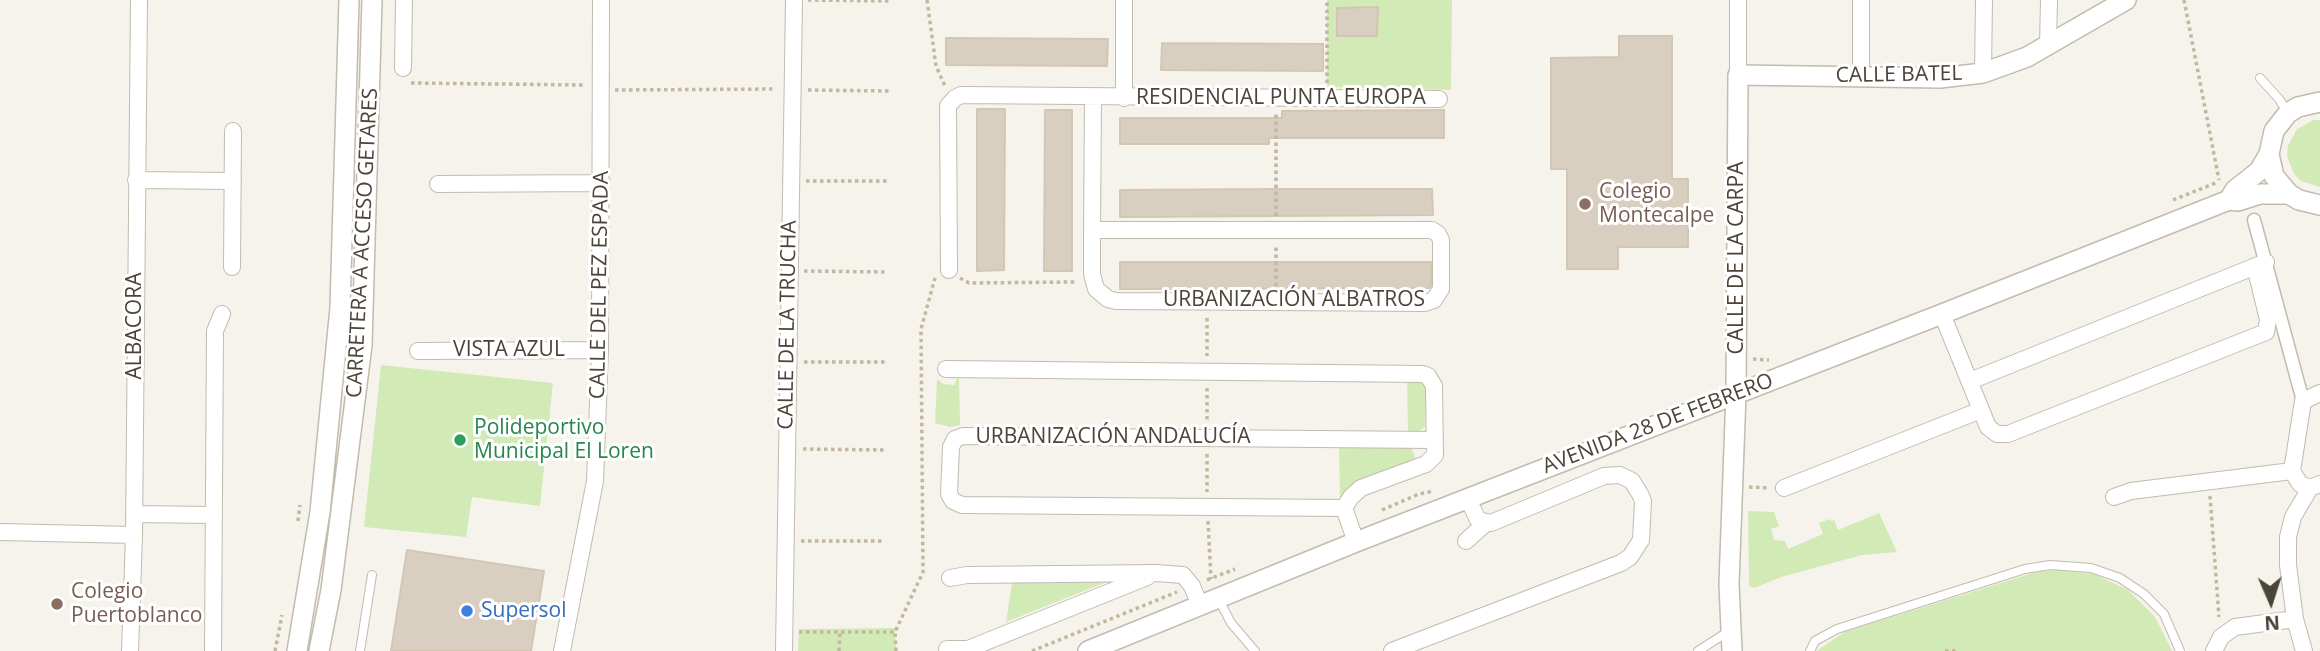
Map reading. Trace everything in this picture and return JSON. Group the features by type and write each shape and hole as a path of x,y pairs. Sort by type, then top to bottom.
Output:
{"street":[{"name":"ALBACORA","path":"130,651 134,535 139,0"},
{"name":"CARRETERA A ACCESO GETARES","path":"297,651 320,512 339,321 349,0"},
{"name":"CARRETERA A ACCESO GETARES","path":"319,651 333,578 362,345 372,0"},
{"path":"404,0 404,76"},
{"name":"CALLE DEL PEZ ESPADA","path":"562,651 595,481 600,350 601,0"},
{"name":"CALLE DE LA TRUCHA","path":"784,651 794,0"},
{"name":"RESIDENCIAL PUNTA EUROPA","path":"1124,0 1124,98"},
{"path":"1738,0 1738,75"},
{"path":"1861,0 1861,76"},
{"path":"1983,73 1984,0"},
{"path":"2048,45 2049,0"},
{"name":"CALLE BATEL","path":"1738,75 1940,78 1983,73 2007,66 2126,0"},
{"name":"CALLE DE LA CARPA","path":"1732,651 1729,584 1736,393 1738,75"},
{"name":"RESIDENCIAL PUNTA EUROPA","path":"951,101 967,95 1439,99"},
{"path":"1093,97 1093,282"},
{"path":"948,270 948,106 951,101"},
{"path":"2288,113 2298,107 2320,102"},
{"name":"AVENIDA 28 DE FEBRERO","path":"2229,200 2235,190 2259,171 2269,154 2274,131 2288,113"},
{"path":"232,267 233,131"},
{"path":"2269,154 2274,176 2289,194 2299,200 2320,205"},
{"path":"136,180 233,181"},
{"path":"438,184 602,183"},
{"name":"AVENIDA 28 DE FEBRERO","path":"1088,651 1209,602 1353,533 1468,499 2229,200 2238,201 2260,194 2289,194"},
{"path":"1942,314 1992,431 2008,434 2266,332 2268,320 2254,220"},
{"name":"URBANIZACIÓN ALBATROS","path":"1092,230 1435,231 1441,240 1441,289 1434,300 1425,303 1116,301 1102,295 1093,282"},
{"path":"1970,382 2260,264"},
{"path":"2260,264 2303,401 2292,471 2300,484 2315,486 2293,517 2288,537 2288,565 2295,619 2304,651"},
{"path":"213,651 215,331 222,314"},
{"name":"VISTA AZUL","path":"418,351 600,350"},
{"path":"946,369 1417,373 1428,376 1434,386 1434,455 1426,464 1361,488 1344,508 1353,533"},
{"path":"2303,401 2320,393"},
{"path":"1784,488 1981,410"},
{"name":"URBANIZACIÓN ANDALUCÍA","path":"1344,508 961,505 953,501 949,494 951,447 956,439 963,436 1434,440"},
{"path":"2114,497 2131,491 2292,471"},
{"path":"1392,651 1621,563 1637,549 1641,540 1643,501 1632,481 1611,474 1486,523 1466,541"},
{"path":"1468,499 1478,520 1486,523"},
{"path":"134,514 214,515"},
{"path":"0,532 134,535"},
{"path":"947,649 968,649 1156,573"},
{"path":"950,578 967,575 1183,575 1209,602"},
{"path":"2218,644 2235,627 2295,619"}],"lane":[{"path":"2260,78 2288,113"},
{"path":"1810,651 1815,641 1837,629 2025,569 2050,565 2091,568 2120,578 2144,594 2164,614 2180,651"},
{"path":"360,651 372,575"},
{"path":"1209,602 1231,622 1255,651"},
{"path":"1698,651 1731,629"}],"path":[{"path":"802,0 890,1"},
{"path":"927,0 936,66 951,101"},
{"path":"1326,99 1327,0"},
{"path":"2184,0 2219,182"},
{"path":"404,76 602,87 890,90"},
{"path":"1276,99 1276,302"},
{"path":"2171,201 2227,179"},
{"path":"790,181 888,181"},
{"path":"789,270 886,272"},
{"path":"896,651 895,632 923,572 921,329 937,271 948,270 969,283 1093,282"},
{"path":"1736,362 1745,359 1772,360"},
{"path":"788,362 886,362"},
{"path":"787,449 885,450"},
{"path":"2209,482 2218,644"},
{"path":"1733,486 1784,488"},
{"path":"1353,533 1419,494 1440,491"},
{"path":"297,527 301,501"},
{"path":"786,541 883,541"},
{"path":"1032,651 1236,569"},
{"path":"275,651 282,615"},
{"path":"784,632 895,632"},
{"path":"839,651 840,632"},
{"path":"1945,651 1957,651"}],"green space":[{"path":"1327,0 1452,0 1451,90 1327,87"},
{"path":"2314,120 2320,120 2320,187 2301,181 2294,174 2287,156 2288,146 2297,129"},
{"name":"Polideportivo Municipal El Loren","path":"381,365 553,383 540,506 472,497 466,537 364,527"},
{"path":"959,374 960,425 950,427 935,423 937,379 943,384 954,385"},
{"path":"1407,377 1418,378 1426,385 1425,427 1419,431 1408,431"},
{"path":"1339,444 1411,447 1415,457 1413,463 1340,499"},
{"path":"1748,511 1774,512 1779,526 1771,529 1774,540 1785,541 1788,549 1823,534 1819,523 1834,520 1838,530 1879,513 1897,552 1862,555 1781,577 1754,588 1749,586"},
{"path":"2056,570 2094,574 2128,590 2155,617 2172,651 1817,651 1844,632 2036,572"},
{"path":"1013,577 1109,579 1109,581 1006,622"},
{"path":"898,628 895,632 896,651 798,651 799,629"}],"building":[{"path":"1378,7 1377,36 1337,36 1337,8"},
{"path":"1619,36 1672,36 1672,179 1688,179 1688,247 1618,247 1618,269 1567,269 1567,169 1551,169 1551,58 1619,57"},
{"path":"946,38 1108,39 1107,66 946,65"},
{"path":"1162,43 1323,44 1323,71 1161,70"},
{"path":"977,109 1005,109 1004,270 977,271"},
{"path":"1045,110 1072,110 1072,271 1044,271"},
{"path":"1444,110 1444,138 1269,138 1269,144 1120,144 1120,118 1282,118 1282,111"},
{"path":"1432,189 1433,215 1120,217 1120,190"},
{"path":"1120,262 1431,262 1431,286 1120,289"},
{"name":"Supersol","path":"407,550 544,571 531,651 391,651"}],"place":[{"name":"Colegio Montecalpe","path":"1585,204"},
{"name":"Polideportivo Municipal El Loren","path":"460,440"},
{"name":"Colegio Puertoblanco","path":"57,604"},
{"name":"Supersol","path":"467,611"}]}
